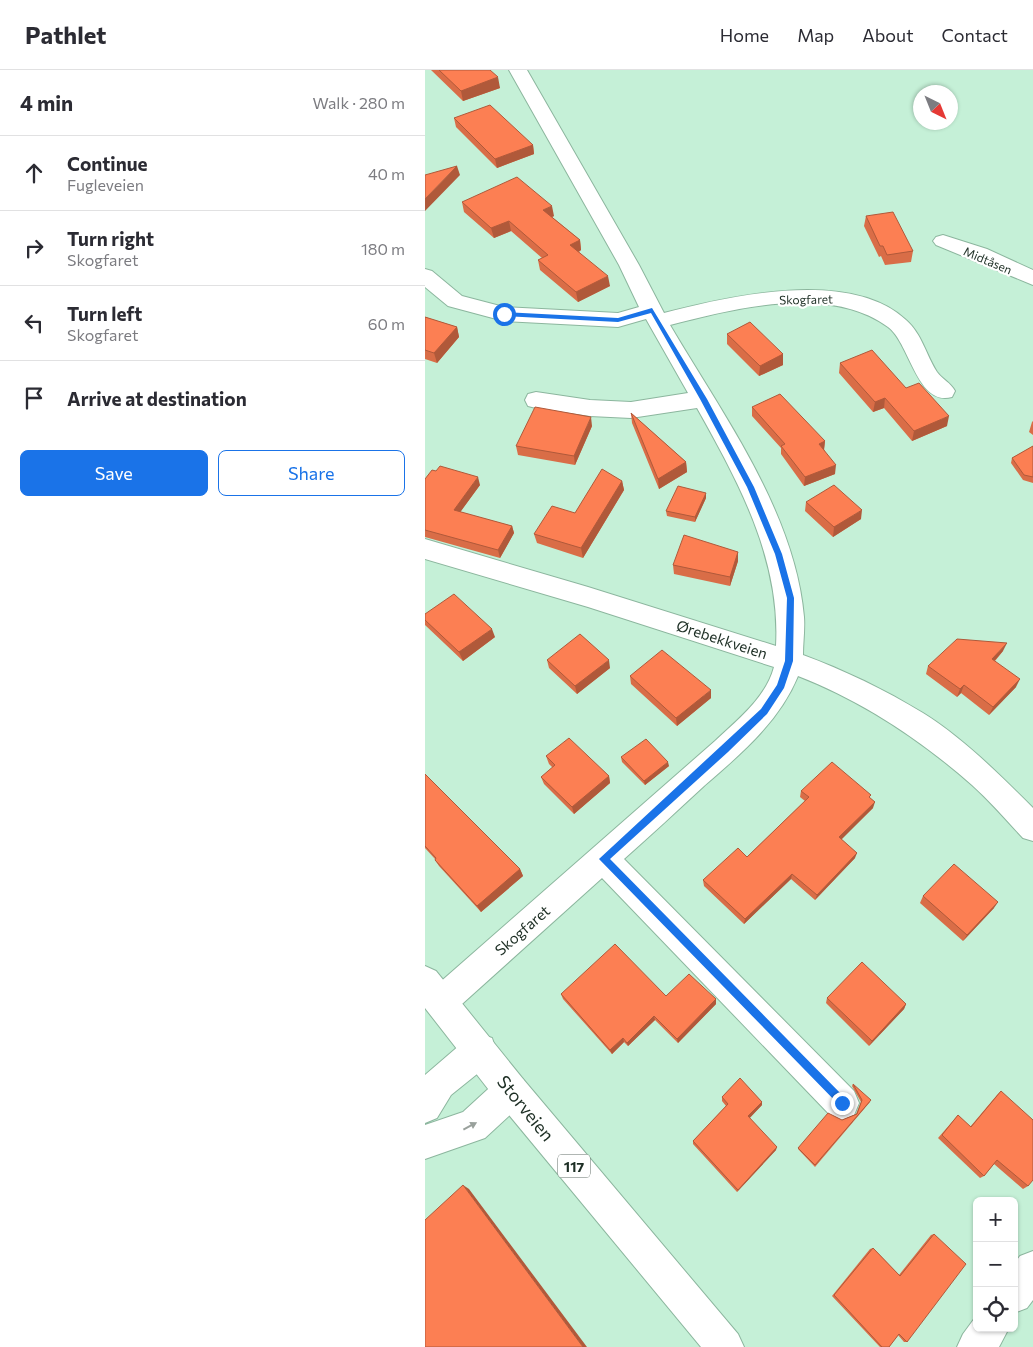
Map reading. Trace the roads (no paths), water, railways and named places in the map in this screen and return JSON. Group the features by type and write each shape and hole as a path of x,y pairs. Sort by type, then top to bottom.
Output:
{"street":[{"name":"Skogfaret","path":"433,992 604,859 725,750 764,712 781,686 789,661 790,598 779,554 751,487 704,399 518,70"},
{"name":"Midtåsen","path":"943,241 980,254 1033,278"},
{"path":"425,276 455,301 504,314 618,320 655,315"},
{"name":"Skogfaret","path":"655,315 734,304 821,296 844,298 865,304 896,322 908,334 931,378 944,391"},
{"path":"536,400 590,408 631,410 704,399"},
{"name":"Ørebekkveien","path":"425,549 528,581 588,597 789,661 827,676 914,722 983,777 1033,828"},
{"path":"604,859 842,1103"},
{"name":"Storveien","path":"433,992 511,1091 725,1347"},
{"path":"425,1106 439,1083 480,1050"},
{"path":"425,1142 473,1126 511,1091"},
{"path":"1018,1290 1033,1269"},
{"path":"976,1347 987,1332"}]}
